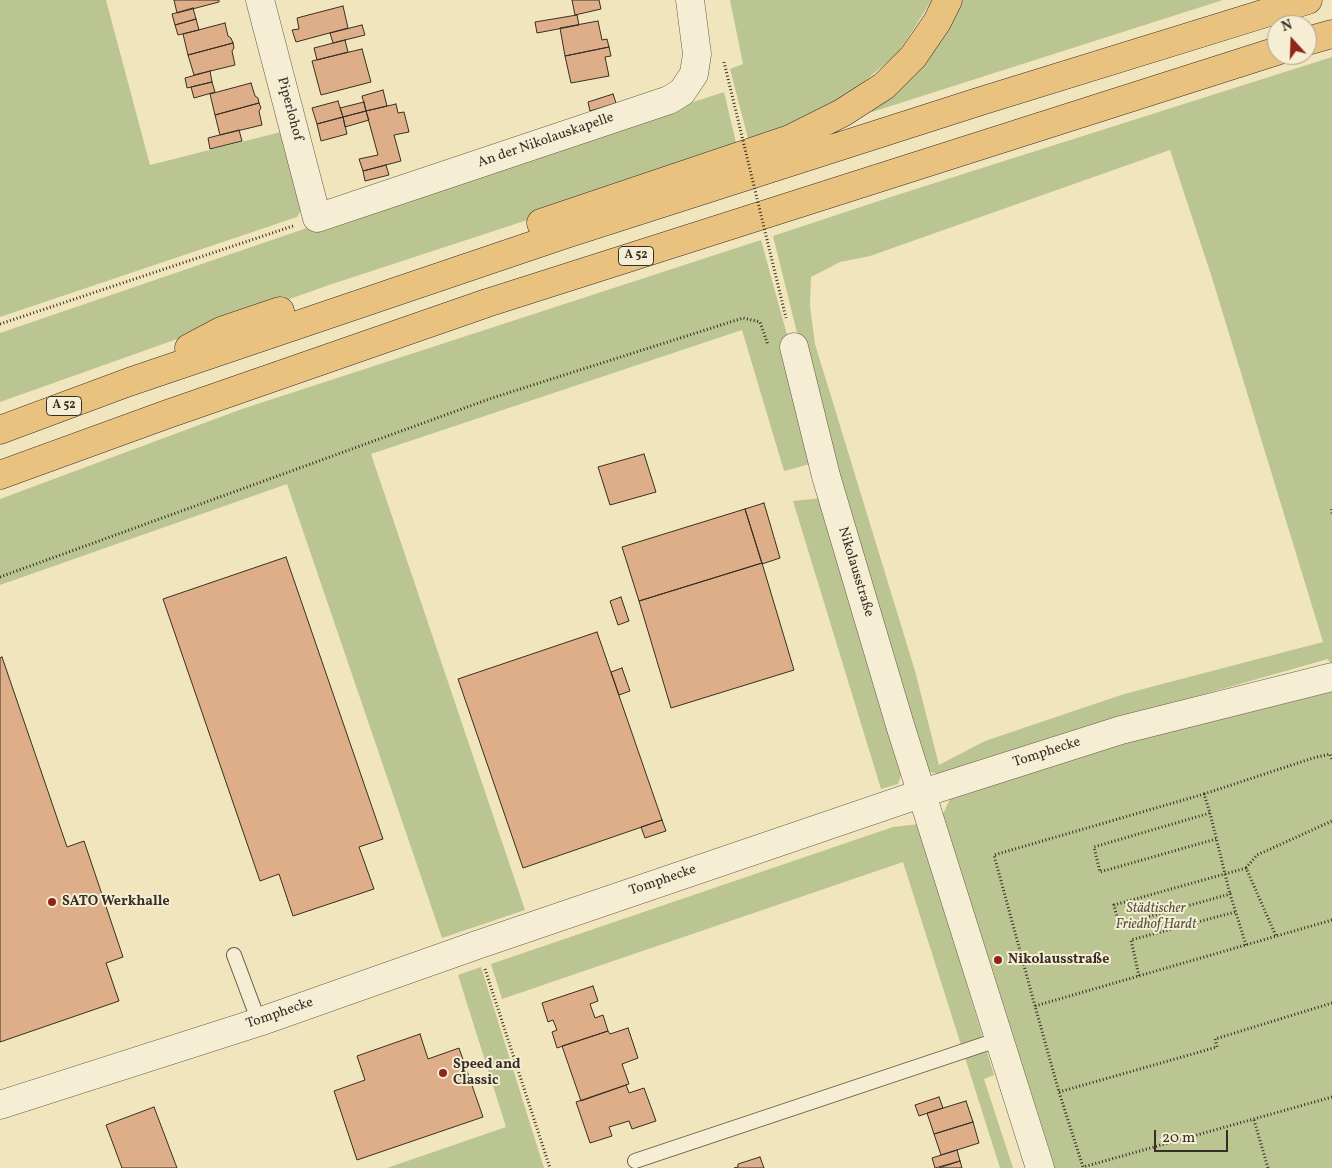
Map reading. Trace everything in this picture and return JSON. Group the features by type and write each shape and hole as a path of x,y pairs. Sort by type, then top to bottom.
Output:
{"highway":[{"path":"129,382 221,331 790,139 842,113 884,86 913,57 937,22 948,0"},
{"name":"A 52","path":"0,430 129,382 585,228 981,101 1308,0"},
{"path":"1317,39 1332,34"},
{"name":"A 52","path":"0,475 165,415 487,303 1267,54"}],"street":[{"name":"Piperlohof","path":"260,0 318,218"},
{"name":"An der Nikolauskapelle","path":"318,218 669,100 682,92 694,74 697,54 690,0"},
{"name":"Nikolausstraße","path":"782,348 826,476 1040,1168"},
{"name":"Tomphecke","path":"0,1105 259,1022 477,945 923,793 1122,730 1332,677"}],"lane":[{"path":"234,955 259,1022"},
{"path":"636,1160 1000,1039"}],"path":[{"path":"738,120 786,318"},
{"path":"0,324 318,218"},
{"path":"0,577 492,398 743,318 760,322 782,348"},
{"path":"1332,509 1332,514"},
{"path":"1083,1167 1058,1092 994,855 1204,794 1313,758 1330,754 1332,759"},
{"path":"1204,794 1235,912 1246,945"},
{"path":"1210,813 1094,847 1100,872 1216,839"},
{"path":"1230,894 1119,925 1114,905 1246,868 1257,855 1332,821"},
{"path":"1246,868 1276,936"},
{"path":"1139,976 1131,940 1235,912"},
{"path":"1035,1006 1332,920"},
{"path":"477,945 550,1168"},
{"path":"1058,1092 1217,1048 1214,1039 1332,1003"},
{"path":"1078,1168 1097,1166 1332,1097"},
{"path":"1254,1120 1268,1168"}],"green space":[{"path":"0,0 106,0 150,165 281,132 301,210 297,217 0,317"},
{"path":"730,0 932,0 898,53 835,106 750,146 730,69 743,64"},
{"path":"955,0 1223,0 872,112 871,109"},
{"path":"1332,57 1332,667 1328,659 1056,736 943,775 930,772 921,763 810,385 773,236 1307,65 1317,65 1317,62","holes":["1170,150 1213,281 1323,642 1124,694 985,741 939,765 915,671 815,344 810,306 811,277 840,262 870,256"]},
{"path":"724,92 738,151 329,285 0,402 0,333 307,228"},
{"path":"761,240 818,448 810,464 784,471 742,330 371,454 525,910 442,938 287,484 0,585 0,499 242,409"},
{"path":"822,498 902,772 898,784 881,789 793,501"},
{"name":"Städtischer Friedhof Hardt","path":"1332,690 1332,1168 1050,1168 942,816 951,797 1142,736"},
{"path":"919,824 994,1075 984,1079 1013,1168 1000,1168 903,862 502,999 491,964 893,827"},
{"path":"481,967 544,1168 387,1168 506,1127 458,975"}],"building":[{"path":"174,0 219,0 219,2 177,13"},
{"path":"572,0 599,0 601,9 575,15"},
{"path":"343,6 348,28 296,42 292,30 299,29 297,18"},
{"path":"193,8 196,19 175,25 172,14"},
{"path":"577,15 579,25 537,33 535,22"},
{"path":"196,19 199,30 178,35 175,25"},
{"path":"598,21 602,40 607,39 609,47 565,56 560,28"},
{"path":"225,23 228,36 233,43 188,55 183,34"},
{"path":"362,25 365,35 333,43 330,33"},
{"path":"345,40 348,52 317,60 314,48"},
{"path":"233,43 234,48 232,51 235,65 194,75 188,55"},
{"path":"609,47 611,56 605,57 609,76 571,83 565,56"},
{"path":"362,49 371,82 321,95 312,61"},
{"path":"210,71 212,82 187,88 185,78"},
{"path":"212,82 215,92 194,98 191,87"},
{"path":"251,83 259,103 215,115 210,94"},
{"path":"383,90 387,106 366,111 362,96"},
{"path":"613,94 616,103 590,111 588,102"},
{"path":"338,101 343,117 317,124 312,108"},
{"path":"364,102 366,111 343,117 340,108"},
{"path":"259,103 262,125 220,135 215,115"},
{"path":"396,104 398,113 404,112 409,132 394,135 401,161 363,171 359,159 378,155 366,111"},
{"path":"366,111 369,120 345,127 343,117"},
{"path":"343,117 347,134 321,141 317,124"},
{"path":"239,130 242,141 210,149 208,138"},
{"path":"386,165 389,175 365,181 363,171"},
{"path":"644,454 656,492 610,505 598,467"},
{"path":"764,503 780,558 762,564 745,509"},
{"path":"745,509 762,563 639,601 622,547"},
{"path":"286,557 383,839 359,847 374,889 293,916 279,874 260,881 163,599"},
{"path":"762,563 794,670 671,708 639,601"},
{"path":"621,597 629,621 618,625 610,601"},
{"path":"597,632 662,820 523,868 458,679"},
{"name":"SATO Werkhalle","path":"2,657 67,847 84,841 123,957 106,963 119,1001 0,1042 0,658"},
{"path":"622,668 630,691 619,695 611,672"},
{"path":"662,820 666,831 645,838 641,827"},
{"path":"593,986 598,1001 590,1004 595,1018 603,1015 608,1031 557,1048 552,1032 557,1030 553,1020 548,1022 542,1003"},
{"path":"628,1028 638,1058 622,1064 629,1084 581,1101 562,1046 608,1031 610,1034"},
{"path":"420,1034 428,1059 459,1048 483,1117 357,1160 334,1091 365,1080 357,1056"},
{"path":"626,1085 629,1093 644,1088 656,1121 632,1129 629,1121 609,1127 612,1136 590,1143 576,1102"},
{"path":"939,1097 943,1108 919,1116 915,1105"},
{"path":"966,1101 973,1122 934,1134 927,1113"},
{"path":"154,1107 177,1168 122,1168 106,1125"},
{"path":"973,1122 979,1143 941,1155 934,1134"},
{"path":"957,1150 960,1161 935,1168 932,1158"},
{"path":"760,1157 764,1168 734,1168 738,1167 738,1164"},
{"path":"960,1161 962,1168 939,1168"}],"place":[{"name":"SATO Werkhalle","path":"52,902"},
{"name":"Nikolausstraße","path":"998,960"},
{"name":"Speed and Classic","path":"443,1073"}]}
